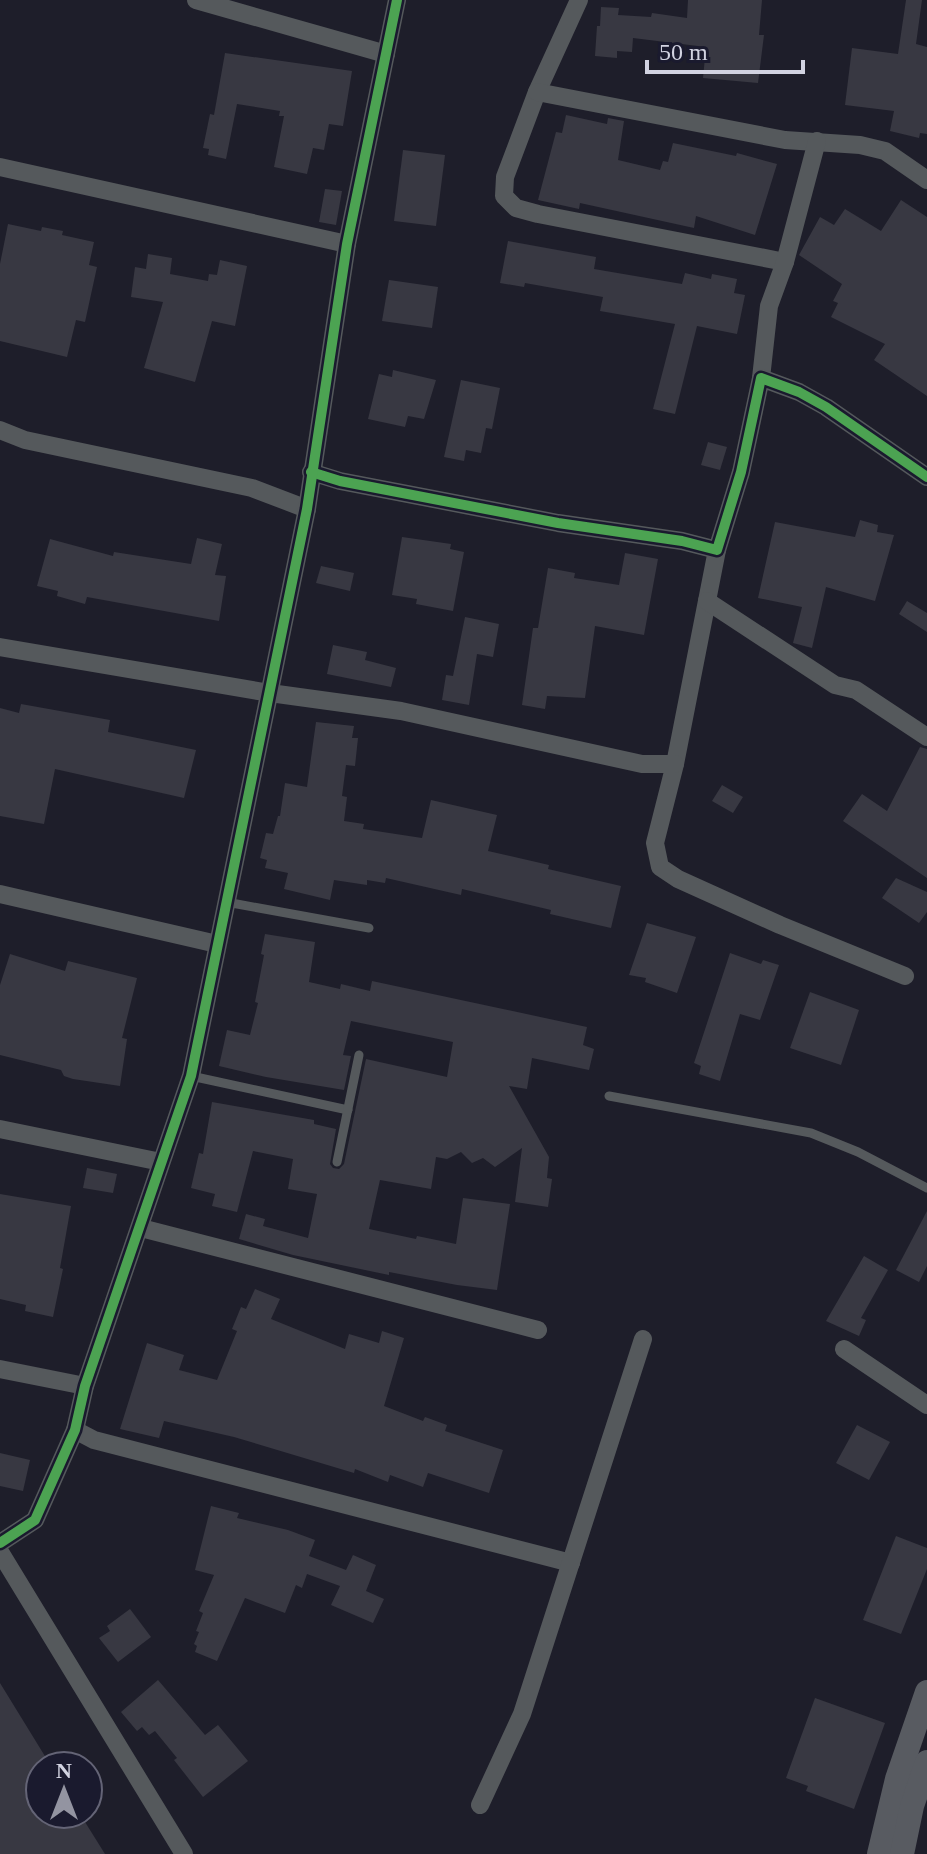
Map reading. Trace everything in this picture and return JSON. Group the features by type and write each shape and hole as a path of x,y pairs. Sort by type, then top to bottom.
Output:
{"street":[{"path":"196,0 386,54"},
{"path":"0,1543 35,1520 75,1430 85,1386 191,1076 307,509 347,244 397,0"},
{"path":"579,0 537,92 505,177 504,196 516,208 579,223 785,262"},
{"path":"537,92 785,140 860,145 885,151 927,180"},
{"path":"817,141 785,262 769,306 761,378 741,472 717,550 675,764 655,843 660,867 678,879 905,976"},
{"path":"0,167 347,244"},
{"path":"761,378 799,392 826,407 927,477"},
{"path":"0,430 25,440 252,488 307,509"},
{"path":"311,472 340,481 558,523 717,550"},
{"path":"707,601 835,685 856,690 927,737"},
{"path":"0,647 270,693 401,711 642,764 675,764"},
{"path":"0,894 217,944"},
{"path":"0,1129 161,1162"},
{"path":"141,1228 538,1330"},
{"path":"480,1805 522,1714 643,1339"},
{"path":"844,1349 927,1405"},
{"path":"0,1369 85,1386"},
{"path":"75,1430 94,1440 571,1563"},
{"path":"0,1525 21,1529"},
{"path":"0,1552 184,1854"},
{"path":"879,1854 897,1779 917,1713 927,1692"},
{"path":"902,1854 912,1806 927,1762"}],"lane":[{"path":"226,902 369,928"},
{"path":"337,1162 359,1055"},
{"path":"191,1076 348,1110"},
{"path":"609,1096 811,1133 858,1152 927,1188"}],"building":[{"path":"688,0 762,0 759,35 764,35 758,83 703,78 706,47 633,38 632,52 617,51 617,58 595,56 601,7 619,8 618,15 651,17 652,13 687,18"},
{"path":"906,0 922,0 916,44 927,47 927,134 920,133 919,138 890,131 894,111 845,105 852,48 898,54"},
{"path":"225,53 352,71 343,126 329,124 324,150 313,148 307,174 274,167 284,116 279,116 280,111 237,104 226,159 208,155 209,149 203,148 210,114 214,115"},
{"path":"566,115 607,124 608,118 624,121 618,160 660,170 663,161 668,162 673,143 736,156 737,153 777,164 755,235 696,216 694,228 580,203 579,209 538,200 556,132 562,133"},
{"path":"403,150 445,155 436,226 394,221"},
{"path":"325,189 342,191 336,225 319,222"},
{"path":"901,200 927,217 927,396 874,360 885,344 831,317 838,303 833,301 842,284 799,255 820,217 834,225 845,209 881,231"},
{"path":"8,224 41,231 42,227 63,231 62,235 94,242 89,265 97,267 85,322 76,320 67,357 0,341 0,264"},
{"path":"508,241 596,257 594,269 682,284 685,273 711,279 712,274 737,279 734,293 745,295 737,334 697,326 675,414 653,409 675,324 600,311 603,297 525,283 524,287 500,283"},
{"path":"148,254 172,258 170,274 208,281 209,274 217,275 220,260 247,266 235,326 212,321 195,382 144,368 163,302 131,297 135,267 146,269"},
{"path":"389,280 438,287 432,328 382,321"},
{"path":"393,370 436,380 424,419 408,416 405,427 368,419 379,374 392,377"},
{"path":"461,380 500,388 492,429 486,428 481,453 466,450 464,461 444,457"},
{"path":"708,442 727,447 720,470 701,465"},
{"path":"860,520 878,525 877,532 894,535 875,601 826,587 812,648 793,643 802,607 758,598 775,522 855,537"},
{"path":"402,537 451,544 450,549 464,552 453,611 416,604 417,599 392,595"},
{"path":"197,538 222,544 215,575 226,576 219,621 87,597 85,604 57,596 58,591 37,586 50,539 113,556 114,552 191,564"},
{"path":"625,553 658,559 644,635 595,626 585,698 547,696 545,709 522,705 533,628 538,628 548,568 575,573 574,578 619,585"},
{"path":"321,566 354,573 350,591 316,583"},
{"path":"907,601 927,613 927,632 899,614"},
{"path":"465,617 499,624 493,657 477,654 469,705 442,700 446,675 453,676"},
{"path":"333,645 367,652 365,660 396,668 391,687 327,674"},
{"path":"21,704 110,720 108,732 196,750 184,798 55,769 44,824 0,816 0,708 19,713"},
{"path":"316,722 354,726 352,738 358,738 355,766 346,765 342,796 347,797 344,821 364,824 363,829 422,838 431,800 497,815 488,851 621,886 611,928 462,889 461,895 386,878 385,883 367,880 367,885 334,880 330,900 284,889 288,873 265,868 267,860 260,858 266,833 273,834 280,816 285,783 307,787"},
{"path":"920,747 927,749 927,878 843,821 862,794 887,811"},
{"path":"722,785 743,797 733,813 712,801"},
{"path":"896,878 927,892 927,912 919,923 882,898"},
{"path":"647,923 696,937 677,993 645,982 646,978 629,975"},
{"path":"265,934 315,942 309,982 340,989 341,984 370,991 372,981 587,1027 583,1045 594,1049 589,1070 532,1058 527,1089 509,1086 549,1157 547,1178 552,1179 548,1207 515,1202 522,1148 495,1167 483,1158 472,1163 461,1152 447,1159 436,1157 431,1189 380,1180 369,1229 416,1239 417,1236 456,1244 463,1198 510,1204 497,1290 389,1272 389,1275 293,1255 239,1239 246,1214 265,1219 263,1226 308,1238 317,1194 288,1189 293,1159 253,1151 237,1212 212,1206 215,1194 191,1188 199,1153 203,1154 212,1102 314,1120 314,1124 336,1129 330,1164 339,1169 344,1164 366,1059 447,1077 453,1042 351,1021 343,1055 351,1056 344,1090 219,1066 227,1030 250,1035 258,1003 255,1002"},
{"path":"730,953 761,964 763,960 779,965 760,1020 740,1014 720,1081 699,1074 701,1066 694,1063"},
{"path":"10,954 65,971 68,961 137,978 122,1038 127,1039 120,1086 73,1079 64,1076 61,1070 0,1055 0,985"},
{"path":"810,992 859,1010 841,1065 790,1048"},
{"path":"87,1168 117,1174 113,1193 83,1188"},
{"path":"0,1194 71,1206 53,1317 25,1311 26,1305 0,1299"},
{"path":"927,1211 927,1266 919,1282 896,1270"},
{"path":"864,1256 888,1270 861,1318 866,1320 859,1336 826,1321"},
{"path":"255,1289 280,1299 271,1319 345,1349 349,1334 379,1343 382,1331 404,1338 384,1406 423,1421 425,1417 447,1425 445,1431 503,1450 489,1493 428,1473 423,1487 390,1475 388,1482 355,1469 354,1473 234,1437 164,1421 159,1438 120,1429 147,1343 184,1355 179,1370 217,1380 237,1331 232,1329 241,1307 246,1309"},
{"path":"857,1425 890,1442 869,1480 836,1463"},
{"path":"0,1453 30,1460 23,1491 0,1486"},
{"path":"211,1506 239,1513 237,1518 315,1540 309,1556 346,1570 353,1555 376,1565 366,1591 384,1599 373,1623 331,1605 340,1586 307,1574 302,1588 296,1585 285,1613 245,1598 217,1661 195,1652 197,1646 194,1644 199,1632 196,1631 203,1613 199,1611 214,1575 195,1570"},
{"path":"896,1536 927,1548 927,1569 901,1634 863,1620"},
{"path":"130,1609 151,1637 118,1662 99,1638 110,1631 107,1626"},
{"path":"158,1680 205,1735 218,1725 248,1761 203,1797 155,1731 149,1735 142,1727 137,1731 121,1712"},
{"path":"0,1683 41,1750 24,1750 24,1830 90,1830 105,1854 0,1854"},
{"path":"815,1698 885,1723 854,1809 806,1791 808,1786 786,1778"}],"cycle path":[{"path":"0,1543 35,1520 75,1430 85,1386 191,1076 307,509 347,244 397,0"},
{"path":"311,472 340,481 558,523 682,541 717,550 741,472 761,378 799,392 826,407 927,477"}]}
